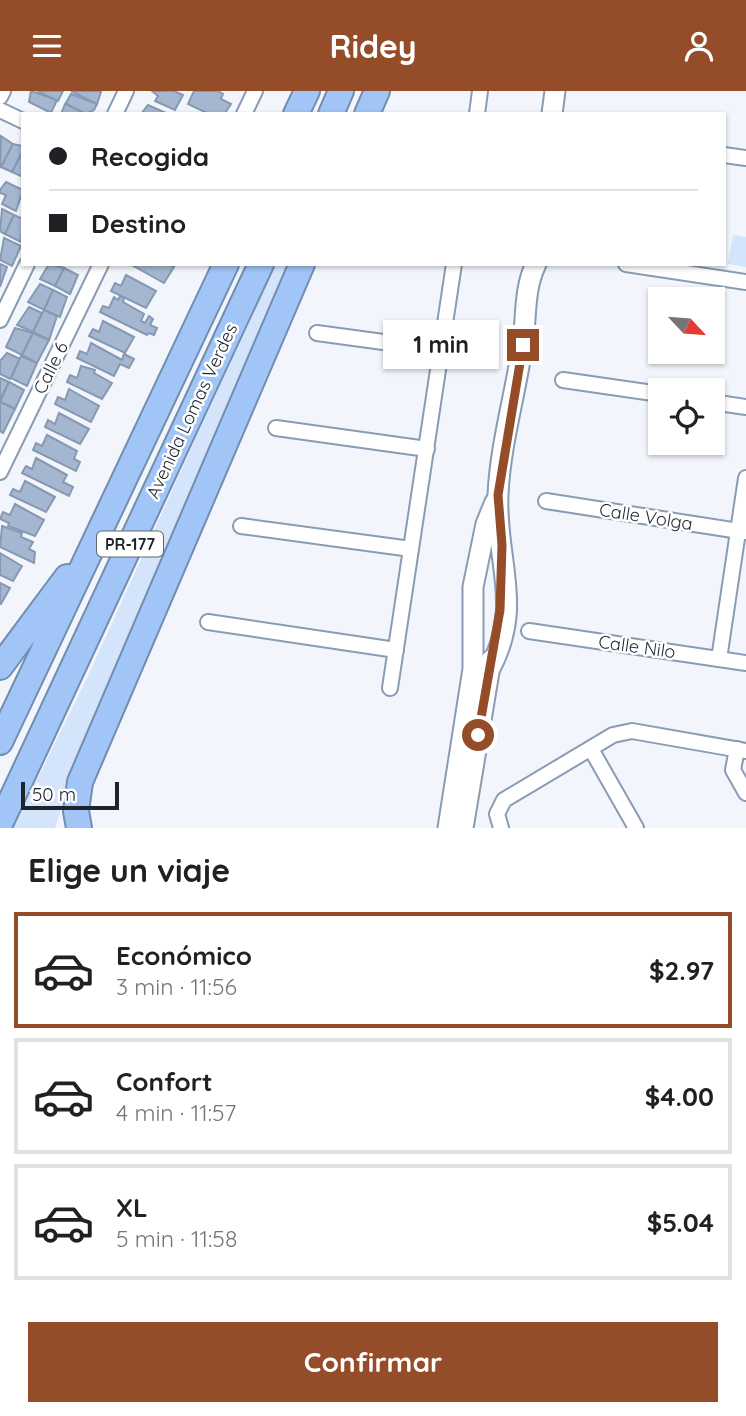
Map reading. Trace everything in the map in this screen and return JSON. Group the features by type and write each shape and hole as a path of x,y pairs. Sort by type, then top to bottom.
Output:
{"highway":[{"path":"297,112 307,91"},
{"path":"332,112 341,91"},
{"path":"368,112 377,91"},
{"name":"Avenida Lomas Verdes","path":"0,742 225,266"},
{"name":"Avenida Lomas Verdes","path":"0,824 260,266"},
{"path":"65,828 80,782 301,266"},
{"path":"0,667 100,535"},
{"path":"79,828 76,811 80,782"}],"street":[{"path":"0,97 3,91"},
{"path":"116,112 126,91"},
{"path":"245,112 255,91"},
{"path":"477,112 480,91"},
{"path":"552,112 555,91"},
{"path":"0,110 21,120"},
{"path":"726,155 746,158"},
{"path":"0,320 26,266"},
{"name":"Calle 6","path":"0,472 101,266"},
{"path":"390,688 454,266"},
{"path":"639,266 746,282"},
{"path":"488,672 496,657 508,618 498,495 533,267"},
{"path":"317,333 442,350"},
{"path":"563,380 648,392"},
{"path":"725,404 746,407"},
{"path":"276,428 427,449"},
{"path":"719,659 742,532 746,478"},
{"path":"448,828 474,670 473,591 486,524 498,495"},
{"name":"Calle Volga","path":"546,501 742,532"},
{"path":"241,526 411,549"},
{"path":"463,828 498,623 502,545"},
{"path":"473,591 485,581 495,583 500,588"},
{"path":"208,622 396,650"},
{"name":"Calle Nilo","path":"528,631 746,663"},
{"path":"501,828 497,814 504,800 613,735 632,731 741,750 733,770 746,793"},
{"path":"591,749 636,828"}],"shaded area":[{"path":"733,235 746,237 746,267 728,264"},
{"path":"274,266 289,266 81,748 55,828 13,828 88,676"}],"building":[{"path":"31,91 57,100 51,112 29,102"},
{"path":"37,91 63,91 58,101"},
{"path":"71,91 98,91 101,92 97,104"},
{"path":"152,91 174,91 183,95 175,110 155,101 158,96"},
{"path":"194,91 218,91 223,94 221,99 231,104 226,112 205,112 188,104"},
{"path":"71,94 97,104 94,110 82,112 66,103"},
{"path":"65,104 82,112 62,112"},
{"path":"148,105 164,112 143,112"},
{"path":"1,136 13,144 1,167 0,166"},
{"path":"13,144 21,146 21,155 12,172 1,167"},
{"path":"21,155 21,176 12,172"},
{"path":"6,182 21,189 16,211 2,204 6,195 0,193"},
{"path":"2,209 14,215 5,234 0,231"},
{"path":"14,215 21,218 21,242 5,234"},
{"path":"4,238 21,246 12,266 0,260"},
{"path":"0,264 7,267 0,287"},
{"path":"48,266 64,268 55,286 40,279"},
{"path":"134,266 174,267 164,283"},
{"path":"64,268 78,275 70,294 55,286"},
{"path":"126,275 156,291 146,308 111,291 115,283 121,286"},
{"path":"40,284 53,290 44,310 28,302"},
{"path":"53,290 67,297 60,317 44,310"},
{"path":"120,296 124,298 123,302 144,314 141,321 145,323 149,316 153,319 150,325 157,328 154,335 147,335 100,312 103,306 109,308 114,297 118,300"},
{"path":"29,307 42,313 33,332 17,325"},
{"path":"44,310 57,316 49,340 33,332"},
{"path":"103,321 134,337 125,353 89,336 93,329 99,332"},
{"path":"15,328 33,333 22,355 6,347"},
{"path":"33,333 49,340 37,363 22,355"},
{"path":"91,343 122,360 124,354 134,359 129,368 120,364 114,376 77,358 80,351 87,354"},
{"path":"7,353 20,359 10,379 0,374 0,361"},
{"path":"21,356 37,363 27,386 11,378"},
{"path":"81,366 95,370 94,373 112,383 102,399 67,382 70,375 77,378"},
{"path":"0,378 9,382 0,400"},
{"path":"9,382 24,390 15,409 0,402"},
{"path":"69,389 99,406 91,422 55,404 58,397 65,400"},
{"path":"0,402 15,409 3,433 0,431"},
{"path":"59,413 89,429 80,444 45,427 48,420 55,424"},
{"path":"47,435 77,451 74,459 80,462 76,471 33,450 36,443 42,446"},
{"path":"36,458 67,475 63,482 73,487 69,496 22,473 26,466 32,469"},
{"path":"25,481 55,497 46,512 10,495 13,489 20,492"},
{"path":"15,504 44,520 35,536 8,526 9,523 0,519 3,512 10,515"},
{"path":"2,526 22,533 21,537 33,542 29,549 35,552 34,563 0,547"},
{"path":"0,553 22,566 13,581 0,575"},
{"path":"0,583 10,588 1,604 0,604"}],"route":[{"path":"478,735 500,610 502,545 498,495 523,345"}]}
